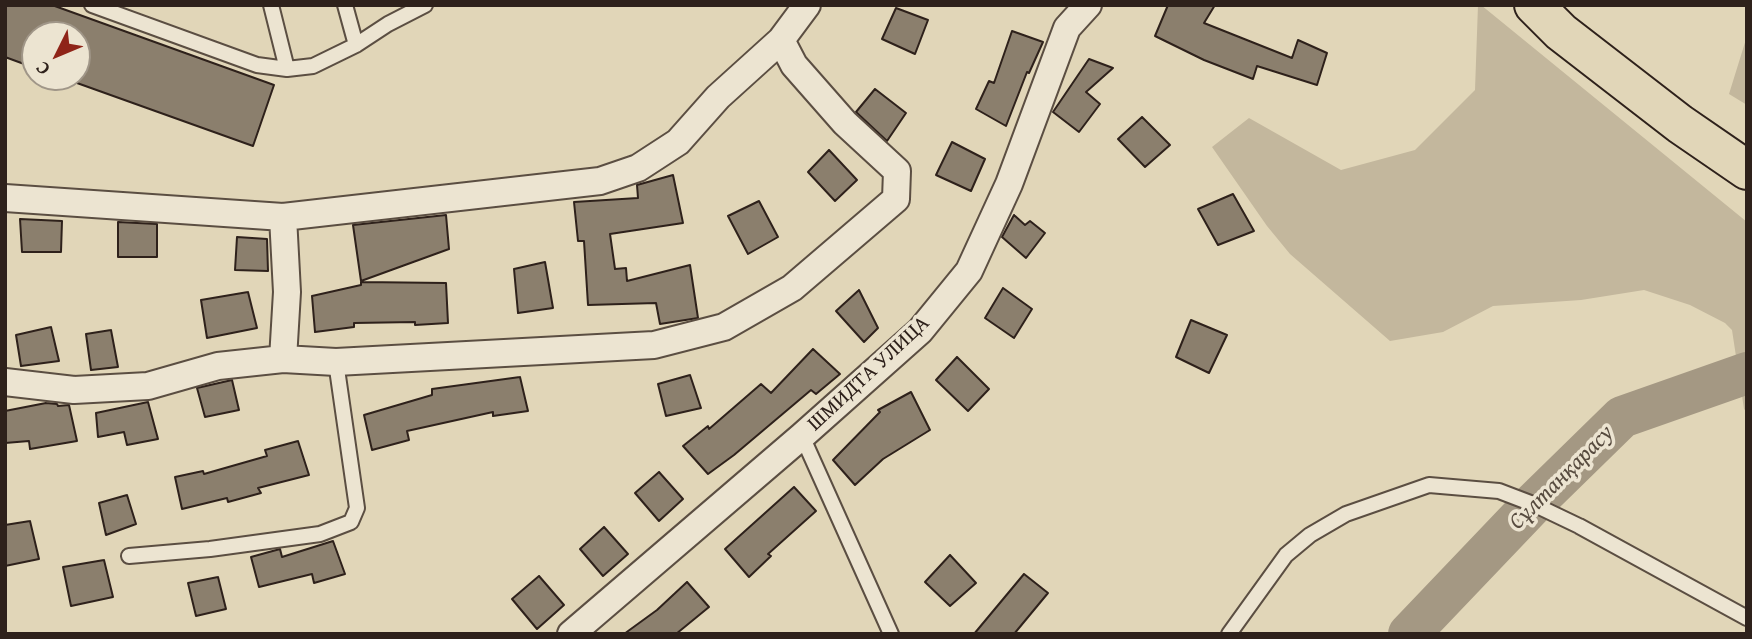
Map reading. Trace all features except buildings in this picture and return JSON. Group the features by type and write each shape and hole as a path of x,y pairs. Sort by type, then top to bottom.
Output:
{"main road":[{"path":"1534,5 1561,33 1680,124 1747,170"}],"street":[{"path":"5,198 283,217 600,181 638,169 678,142 718,97 781,40 807,5"},
{"name":"ШМИДТА УЛИЦА","path":"571,634 920,331 969,271 1009,184 1068,28 1088,5"},
{"path":"5,383 74,390 148,386 218,366 283,359 336,362 654,345 724,327 792,288 897,198 897,171 845,123 794,65 781,40"},
{"path":"283,217 287,292 283,359"}],"lane":[{"path":"92,5 257,65 287,69 313,66 356,46 388,24 424,5"},
{"path":"271,5 287,69"},
{"path":"345,5 356,46"},
{"path":"130,556 210,550 320,534 351,522 357,508 336,362"},
{"path":"802,436 891,634"},
{"path":"1230,634 1286,555 1310,535 1346,514 1430,485 1499,491 1533,504 1591,532 1747,618"}],"shaded area":[{"path":"1478,5 1747,222 1747,413 1744,409 1732,330 1725,323 1690,305 1644,290 1581,300 1493,306 1443,332 1390,341 1290,254 1212,147 1249,118 1341,170 1415,150 1475,90"},
{"path":"1747,36 1747,105 1729,94"}],"waterway":[{"name":"Сұлтанқарасу","path":"1409,634 1533,504 1622,417 1747,373"}]}
